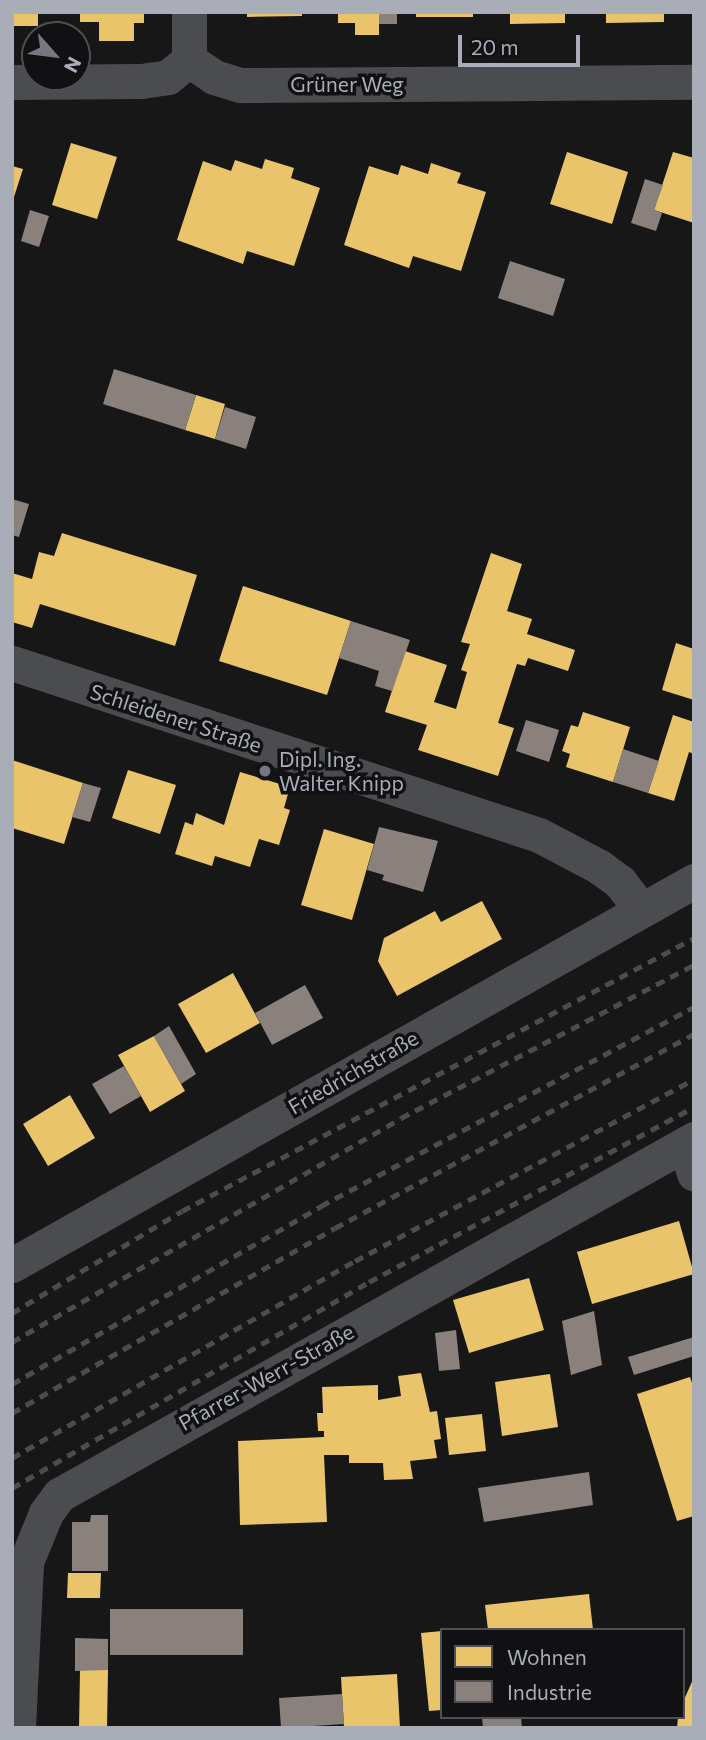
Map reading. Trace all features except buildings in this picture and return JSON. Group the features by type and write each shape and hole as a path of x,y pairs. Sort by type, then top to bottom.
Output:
{"street":[{"path":"12,82 141,81 168,77 189,60 189,12"},
{"name":"Grüner Weg","path":"189,60 214,77 241,85 694,82"},
{"name":"Schleidener Straße","path":"12,663 539,835 598,866 620,882 640,909"},
{"name":"Friedrichstraße","path":"12,1265 694,881"},
{"name":"Pfarrer-Werr-Straße","path":"18,1728 26,1562 46,1513 59,1495 691,1152"}],"railway":[{"path":"12,1313 182,1211 694,938"},
{"path":"12,1342 401,1118 694,965"},
{"path":"12,1384 321,1206 694,1007"},
{"path":"12,1413 335,1228 694,1034"},
{"path":"12,1458 355,1261 694,1079"},
{"path":"12,1488 369,1282 694,1107"}],"place":[{"name":"Dipl. Ing. Walter Knipp","path":"265,771"}]}
